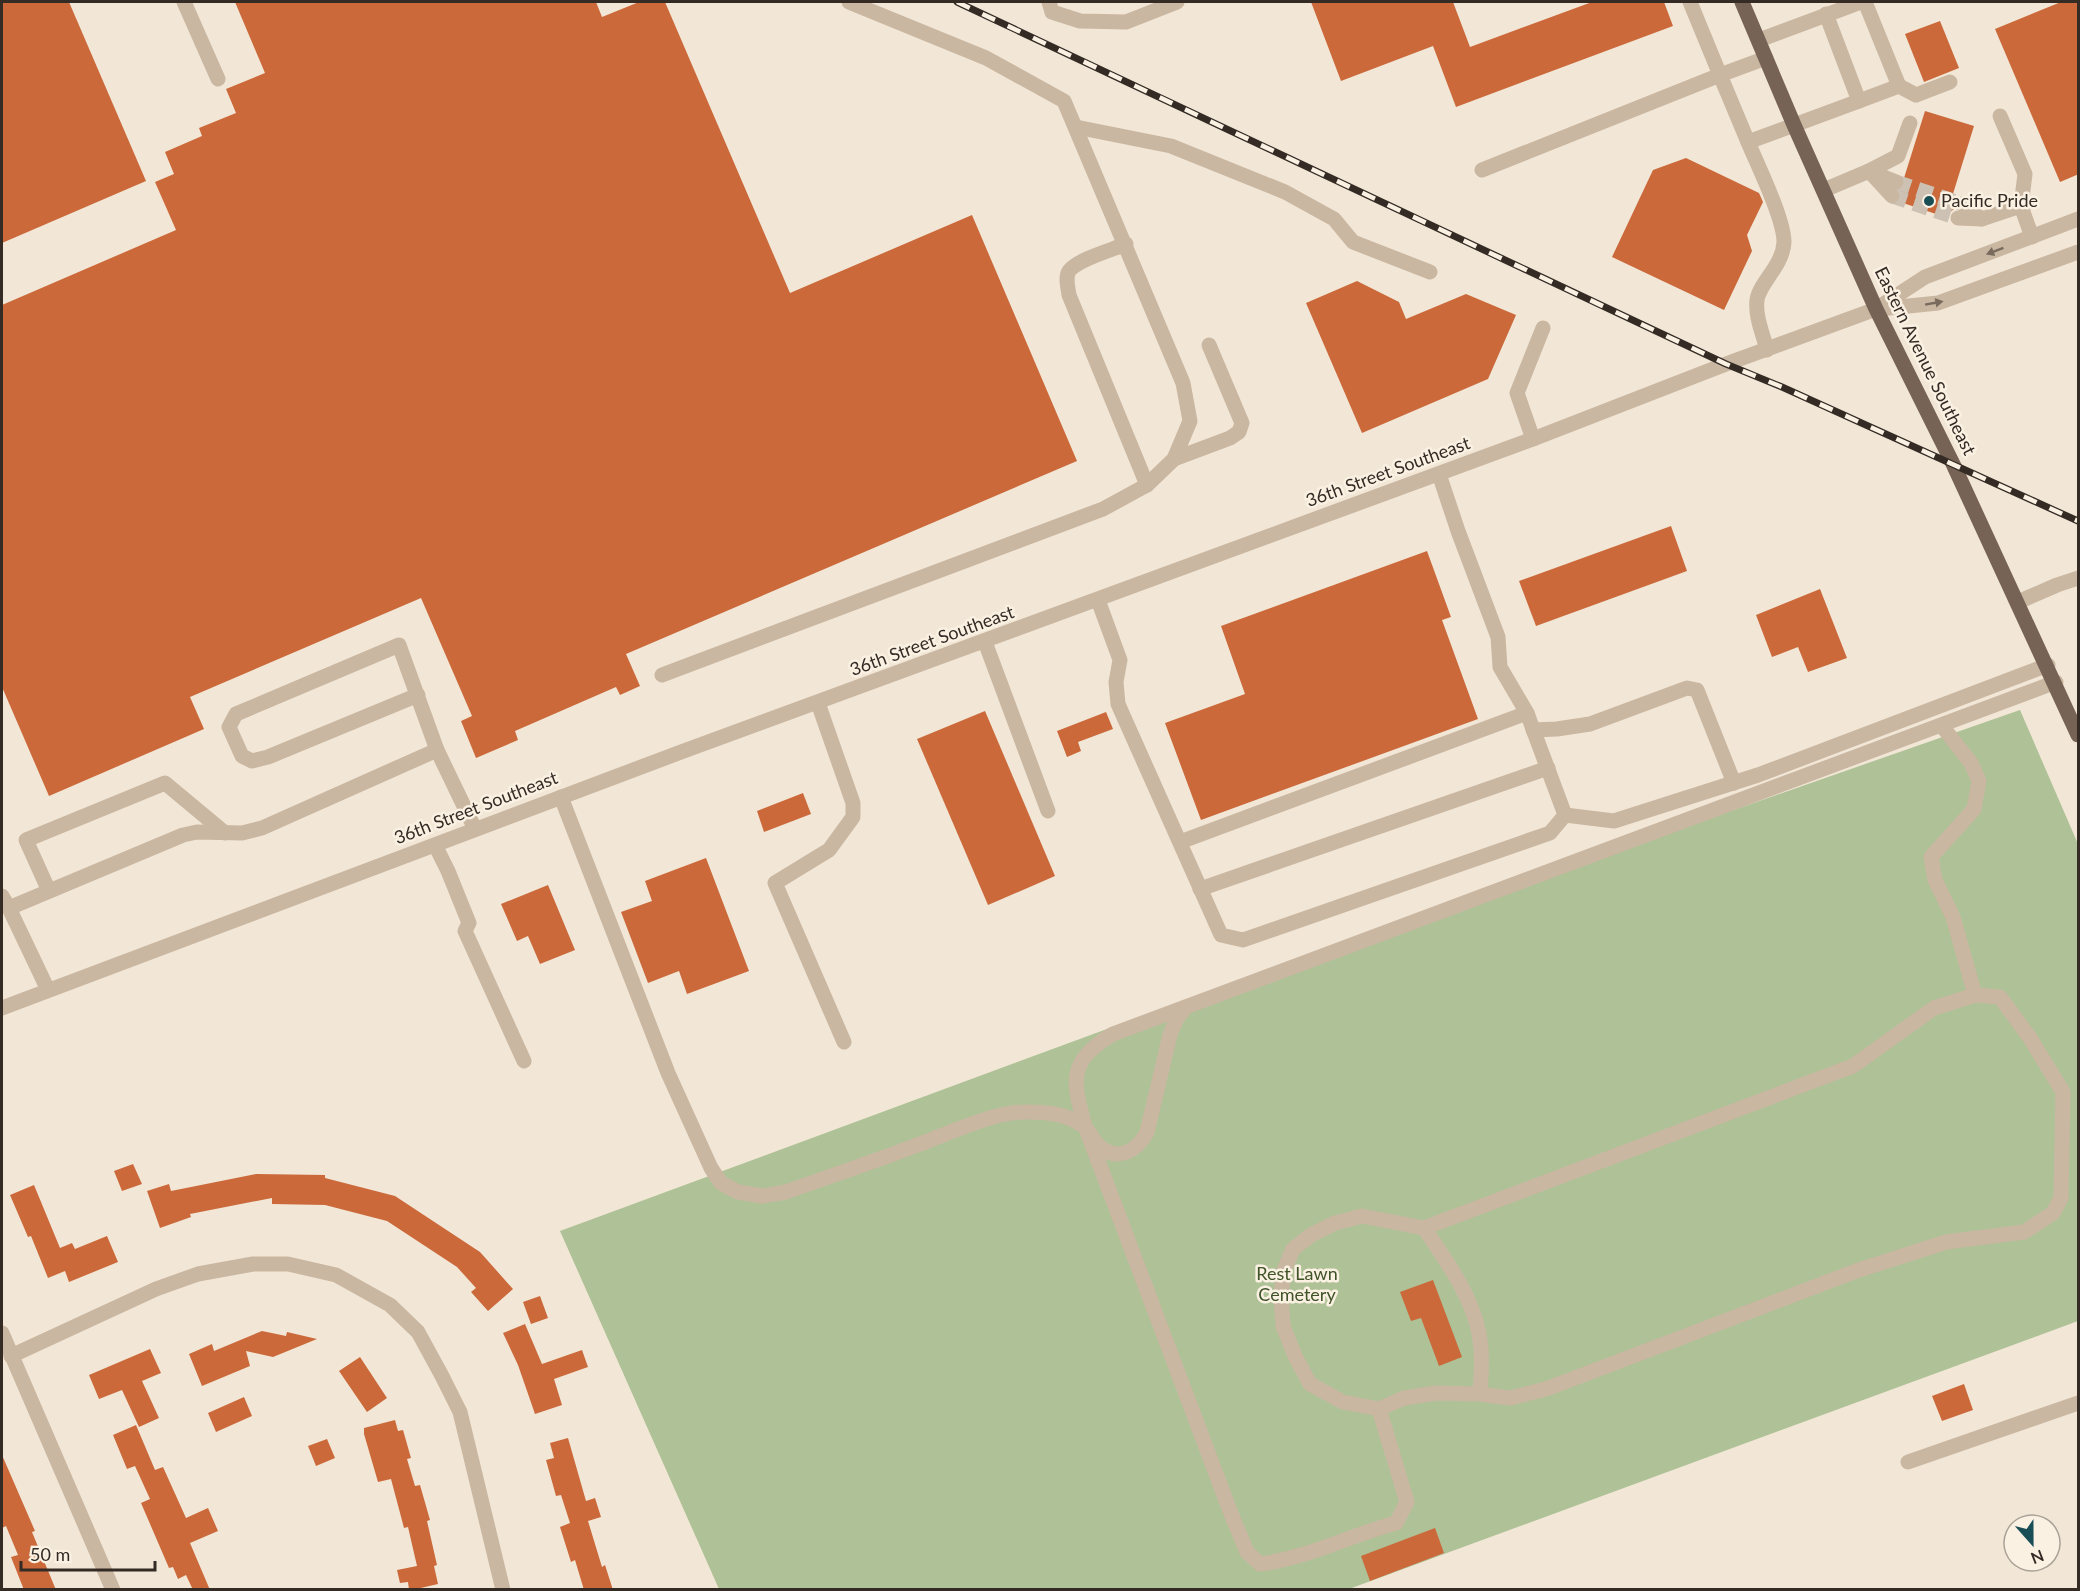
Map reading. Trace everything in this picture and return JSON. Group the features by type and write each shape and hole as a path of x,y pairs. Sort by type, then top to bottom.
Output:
{"main road":[{"name":"Eastern Avenue Southeast","path":"1742,2 1876,309 1954,466 2079,735"}],"street":[{"path":"184,2 218,79"},
{"path":"662,675 1103,509 1147,485 1174,459 1190,421 1183,383 1064,101 986,58 849,2"},
{"path":"1049,2 1053,12 1080,21 1126,22 1177,2"},
{"path":"1690,2 1782,226 1784,243 1781,256 1757,298 1758,317 1767,350"},
{"path":"1759,40 1863,2 1899,86 1916,95 1950,82"},
{"path":"1826,14 1860,101"},
{"path":"1482,170 1766,57"},
{"path":"1748,142 1899,86"},
{"path":"2000,116 2025,174 2021,206 2032,237"},
{"path":"1824,190 1898,156 1910,123"},
{"path":"1076,127 1171,146 1286,192 1334,219 1353,242 1430,272"},
{"path":"1869,171 1894,189"},
{"path":"1960,211 1982,219 2021,206"},
{"name":"36th Street Southeast","path":"2,1008 475,829 1439,474 1876,309 1925,277 2079,219"},
{"path":"1126,244 1076,265 1068,273 1066,282 1069,295 1147,485"},
{"name":"36th Street Southeast","path":"1876,309 1938,303 2079,252"},
{"path":"1533,439 1516,393 1543,328"},
{"path":"1174,459 1230,438 1239,432 1242,423 1209,345"},
{"path":"1439,474 1498,637 1500,667 1527,713 1565,815"},
{"path":"2018,602 2056,585 2079,578"},
{"path":"1098,600 1120,660 1116,682 1118,704 1221,935 1242,940 1550,833 1565,815"},
{"path":"985,642 1048,811"},
{"path":"417,695 268,757 252,761 242,756 229,727 236,714 399,645 417,695 436,750 475,829"},
{"path":"1565,815 1614,821 1734,783 2048,665"},
{"path":"1379,1409 1407,1502 1396,1523 1366,1531 1282,1561 1260,1564 1247,1552 1230,1511 1085,1126 1075,1090 1078,1071 1084,1058 1095,1045 1113,1034 2056,682"},
{"path":"1533,730 1590,724 1688,688 1697,690 1734,783"},
{"path":"818,703 854,802 853,817 828,850 775,883 844,1042"},
{"path":"1180,842 1527,713"},
{"path":"1942,726 1971,763 1979,781 1974,809 1931,857 1935,880 1953,917 1975,995"},
{"path":"48,990 5,902 49,891 183,835 197,832 242,833 262,828 436,750"},
{"path":"1200,889 1548,768"},
{"path":"49,891 26,840 165,783 225,833"},
{"path":"561,797 668,1073 711,1168 721,1183 738,1192 762,1196 786,1192 985,1120 1021,1112 1051,1113 1085,1126 1099,1146 1110,1152 1122,1154 1133,1150 1141,1143 1147,1132 1170,1035 1176,1020 1186,1007"},
{"path":"435,845 469,923 465,932 524,1061"},
{"path":"1975,995 2000,997 2031,1038 2063,1092 2061,1198 2053,1213 2024,1232 1946,1242 1856,1271 1546,1389 1510,1398 1480,1394 1436,1393 1404,1398 1379,1409 1343,1402 1310,1384 1283,1326 1281,1295 1284,1270 1293,1249 1311,1235 1335,1223 1362,1216 1424,1228 1853,1066 1934,1008 1975,995"},
{"path":"2063,1092 2079,1086"},
{"path":"1424,1228 1468,1299 1479,1333 1482,1366 1480,1394"},
{"path":"11,1356 156,1289 198,1274 254,1264 288,1264 336,1275 390,1305 418,1332 428,1350 460,1412 503,1590"},
{"path":"2,1333 113,1590"},
{"path":"1908,1462 2079,1403"}],"green space":[{"name":"Rest Lawn Cemetery","path":"2020,710 2078,844 2078,1321 1349,1589 719,1589 560,1231 1134,1019"}],"building":[{"path":"2,2 69,2 146,181 2,243"},
{"path":"235,2 596,2 602,17 639,2 665,2 790,293 972,215 1077,461 626,654 640,686 620,695 616,687 515,731 518,740 476,758 461,721 472,716 421,598 190,697 204,729 49,796 2,687 2,305 176,230 155,182 174,174 165,152 202,136 199,128 236,113 226,89 265,73"},
{"path":"1311,2 1453,2 1470,47 1592,2 1664,2 1673,26 1456,107 1433,46 1341,81"},
{"path":"2061,2 2076,2 2079,7 2079,174 2060,182 1995,29"},
{"path":"1940,21 1959,68 1924,82 1905,34"},
{"path":"1925,111 1974,126 1952,197 1954,198 1952,203 1954,209 1948,218 1900,202 1902,194 1900,191 1905,185 1904,178"},
{"path":"1686,158 1759,193 1763,202 1747,235 1752,251 1724,310 1612,257 1653,170"},
{"path":"1357,281 1399,302 1406,319 1466,294 1516,315 1488,379 1362,433 1306,303"},
{"path":"1671,526 1687,571 1536,626 1519,581"},
{"path":"1427,551 1451,617 1442,620 1478,719 1201,820 1165,723 1245,694 1221,626"},
{"path":"1820,589 1847,658 1808,672 1798,647 1772,657 1756,615"},
{"path":"985,711 1055,876 988,905 917,739"},
{"path":"1106,712 1113,729 1078,742 1081,751 1067,757 1057,731"},
{"path":"803,793 811,814 764,832 757,811"},
{"path":"706,858 749,971 687,994 679,971 648,983 621,912 652,901 645,881"},
{"path":"548,885 575,950 540,964 528,936 517,941 501,904"},
{"path":"133,1164 142,1184 122,1191 114,1171"},
{"path":"256,1174 325,1175 325,1178 395,1196 480,1252 513,1289 488,1311 471,1292 476,1288 457,1267 387,1221 325,1205 272,1204 272,1198 190,1214 191,1217 160,1228 147,1191 169,1184 171,1191"},
{"path":"34,1185 60,1248 72,1243 75,1249 107,1236 118,1262 69,1282 65,1271 48,1278 31,1236 28,1237 10,1195"},
{"path":"1433,1280 1462,1357 1439,1366 1421,1318 1411,1321 1400,1292"},
{"path":"540,1296 548,1318 531,1324 523,1302"},
{"path":"525,1324 542,1364 582,1350 588,1367 554,1379 562,1405 535,1414 518,1365 503,1333"},
{"path":"262,1331 286,1336 287,1332 317,1339 273,1357 246,1351 250,1366 202,1386 189,1354 212,1344 214,1351"},
{"path":"150,1349 161,1373 142,1381 159,1418 139,1427 122,1390 99,1399 89,1375"},
{"path":"360,1357 387,1398 367,1412 339,1371"},
{"path":"1964,1384 1973,1410 1942,1421 1932,1396"},
{"path":"244,1397 252,1416 216,1432 208,1413"},
{"path":"395,1420 398,1431 403,1430 411,1458 407,1459 415,1486 420,1485 430,1520 427,1521 437,1565 434,1566 438,1584 412,1590 409,1590 408,1582 400,1583 397,1570 417,1566 408,1527 404,1528 391,1479 378,1482 364,1434 364,1428"},
{"path":"136,1425 155,1470 163,1467 186,1518 208,1508 218,1531 190,1543 210,1590 193,1590 186,1575 178,1579 173,1567 169,1568 141,1503 150,1499 135,1466 127,1469 113,1435"},
{"path":"568,1438 586,1501 595,1498 601,1517 588,1521 602,1567 605,1565 613,1590 584,1590 575,1560 571,1562 560,1527 570,1523 561,1495 556,1496 546,1460 554,1458 550,1443"},
{"path":"327,1439 335,1458 316,1466 308,1446"},
{"path":"2,1455 35,1531 32,1532 56,1590 24,1590 11,1557 18,1555 6,1526 2,1528"},
{"path":"1435,1528 1444,1553 1370,1581 1361,1556"}],"tunnel":[{"path":"1896,182 1962,204"},
{"path":"1892,196 1958,218"}],"railway":[{"path":"957,2 1726,364 1782,387 2078,521"}],"place":[{"name":"Pacific Pride","path":"1929,201"}]}
